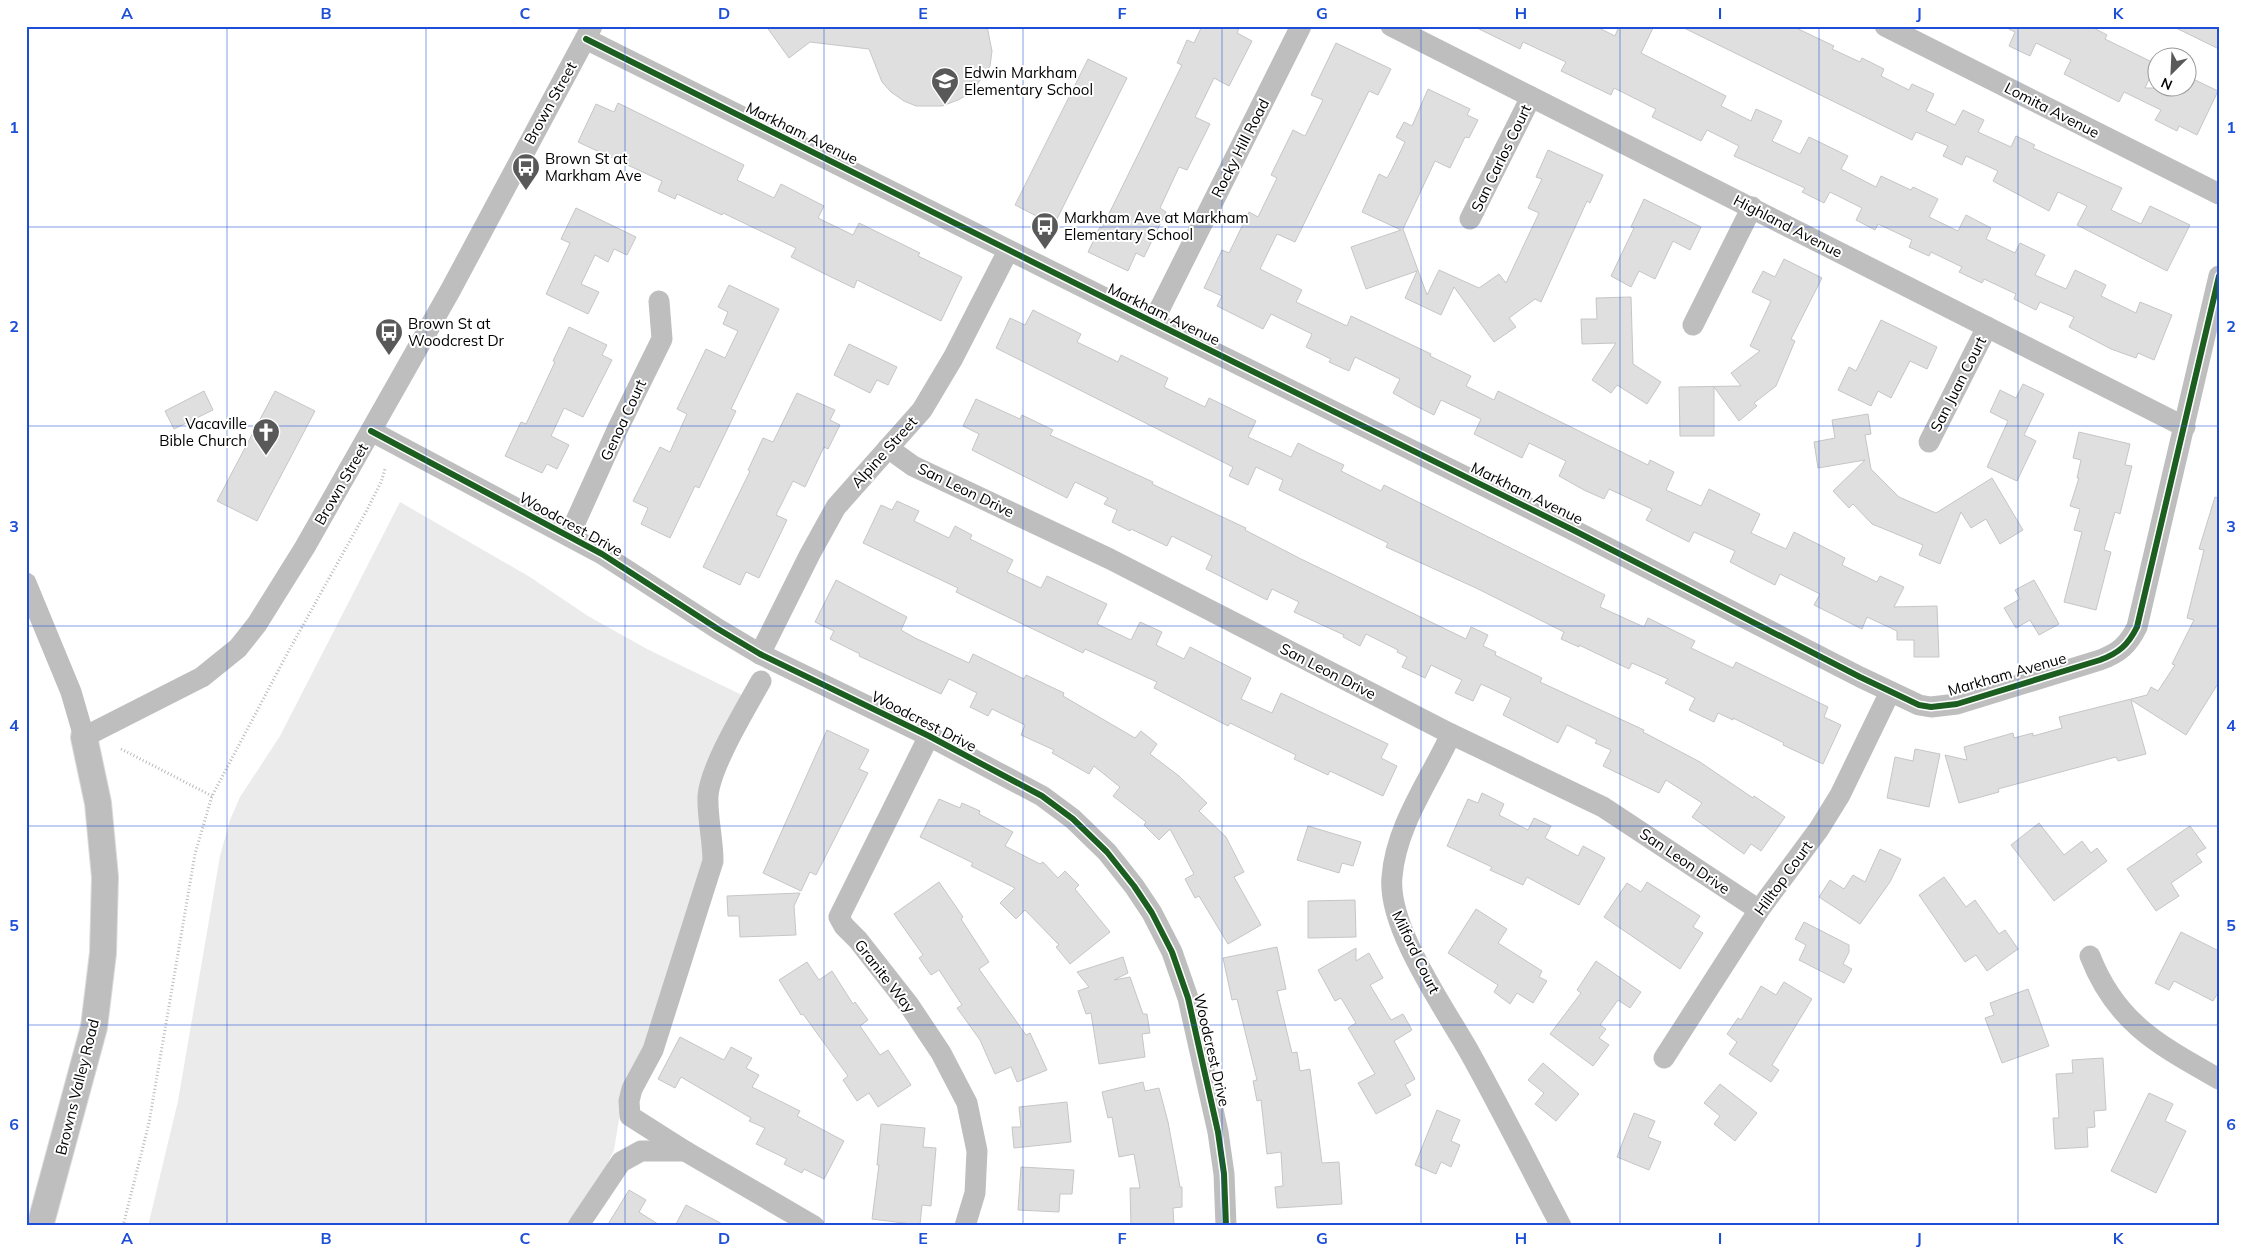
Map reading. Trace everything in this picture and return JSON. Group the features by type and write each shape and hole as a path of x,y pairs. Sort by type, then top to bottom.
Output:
{"main road":[{"name":"Browns Valley Road","path":"40,1226 94,1027 102,953 105,877 98,803 84,737"}],"street":[{"name":"Rocky Hill Road","path":"1152,322 1301,26"},
{"name":"Highland Avenue","path":"1391,26 2184,427"},
{"name":"Lomita Avenue","path":"1885,26 2219,194"},
{"name":"Markham Avenue","path":"589,33 1008,251 1575,530 1890,692 1919,705 1931,707 1957,704 2117,654 2130,641 2137,627 2219,276"},
{"name":"Brown Street","path":"84,737 202,678 238,648 257,624 305,548 450,291 589,33"},
{"name":"San Carlos Court","path":"1470,220 1531,97"},
{"path":"1693,325 1752,207"},
{"name":"Alpine Street","path":"760,654 810,554 836,507 922,410 953,358 1008,251"},
{"name":"Genoa Court","path":"569,536 662,339 659,301"},
{"name":"San Juan Court","path":"1929,442 1988,327"},
{"name":"Woodcrest Drive","path":"371,431 602,554 718,630 760,654 929,736 1042,796 1073,819 1107,852 1134,886 1152,913 1172,952 1188,998 1218,1132 1224,1174 1226,1226"},
{"name":"San Leon Drive","path":"888,448 914,466 1110,559 1451,734 1603,807 1759,910"},
{"path":"26,583 71,692 84,737"},
{"path":"760,681 713,773 708,797 713,861 653,1050 632,1089 629,1101 630,1116 685,1151 814,1226"},
{"name":"Hilltop Court","path":"1664,1058 1759,910 1819,829 1840,795 1890,692"},
{"name":"Milford Court","path":"1451,734 1406,823 1396,851 1391,878 1394,905 1402,929 1423,971 1471,1055 1561,1226"},
{"name":"Granite Way","path":"929,736 839,917 844,926 858,940 909,1005 942,1053 967,1102 977,1151 974,1193 965,1226"},
{"path":"2090,956 2099,979 2112,1000 2131,1022 2158,1043 2219,1079"},
{"path":"578,1226 621,1162 641,1152 685,1151"}],"path":[{"path":"123,1226 149,1123 195,854 212,796 287,654 367,510 385,470"},
{"path":"122,749 212,796"}],"shaded area":[{"path":"400,502 530,577 588,616 647,649 744,696 722,740 706,849 649,1038 623,1095 614,1150 599,1181 567,1226 148,1226 178,1101 220,856 230,820 240,797 280,736"}],"building":[{"path":"766,26 987,26 992,51 990,66 972,92 958,100 942,106 916,106 904,101 891,92 882,82 869,49 810,42 789,58"},
{"path":"1202,26 1240,26 1237,33 1252,41 1229,86 1214,78 1195,117 1210,124 1187,170 1179,167 1160,208 1166,212 1144,257 1136,253 1128,271 1088,252 1100,227 1102,228 1182,65 1177,63 1187,40 1194,43"},
{"path":"1473,26 1595,26 1615,36 1619,26 1654,26 1641,53 1726,96 1721,106 1751,121 1756,109 1782,121 1772,141 1800,154 1809,137 1848,156 1841,169 1876,187 1881,176 1911,190 1913,187 1938,199 1929,217 1958,231 1966,215 1991,228 1986,239 2015,253 2020,243 2045,255 2035,275 2066,289 2075,270 2106,285 2101,296 2136,313 2140,302 2172,315 2154,360 2138,353 2136,358 2111,349 2069,327 2074,317 2040,302 2036,310 2014,299 2016,294 1984,279 1982,283 1959,272 1962,267 1931,252 1929,256 1909,247 1912,240 1878,224 1875,230 1856,220 1862,208 1830,192 1824,203 1802,192 1805,188 1734,156 1739,146 1707,130 1701,141 1652,117 1656,109 1614,88 1611,95 1561,71 1566,62 1523,42 1520,49"},
{"path":"1680,26 1792,26 1834,46 1832,49 1860,62 1862,58 1884,69 1881,76 1909,90 1912,84 1934,94 1926,111 1955,125 1963,110 1984,120 1978,132 2011,147 2016,136 2035,145 2033,148 2122,188 2111,210 2141,224 2150,206 2190,225 2167,271 2077,225 2087,206 2058,192 2049,211 1993,181 1998,171 1966,156 1962,165 1943,156 1948,146 1916,132 1912,140"},
{"path":"2003,26 2090,26 2107,35 2105,39 2148,60 2148,81 2145,88 2148,88 2148,98 2198,98 2198,81 2218,91 2197,135 2179,126 2177,131 2155,120 2161,110 2124,92 2119,102 2064,74 2071,60 2036,43 2030,56 2009,46 2015,32"},
{"path":"2172,26 2219,26 2219,49"},
{"path":"1336,43 1391,69 1378,95 1369,91 1295,242 1277,234 1260,269 1302,290 1296,302 1347,326 1351,316 1431,354 1430,356 1471,376 1466,386 1494,400 1498,391 1648,465 1650,460 1674,472 1666,490 1701,506 1709,489 1760,514 1751,533 1786,549 1794,532 1845,558 1842,565 1877,582 1880,576 1904,587 1894,607 1937,606 1939,657 1914,657 1914,640 1897,640 1897,631 1867,617 1862,629 1814,605 1820,594 1780,574 1775,585 1730,562 1735,551 1694,532 1689,542 1646,520 1652,509 1609,489 1604,499 1584,490 1559,476 1566,461 1529,443 1522,458 1474,434 1481,419 1441,400 1434,415 1414,405 1393,393 1400,379 1355,357 1349,371 1329,362 1331,359 1306,347 1312,334 1271,314 1263,329 1217,306 1222,296 1204,288 1222,250 1229,253 1249,212 1258,217 1277,178 1271,175 1293,130 1305,136 1323,100 1311,95"},
{"path":"1088,59 1127,78 1054,225 1015,205"},
{"path":"1428,89 1470,109 1467,115 1478,120 1469,138 1465,137 1450,168 1435,161 1403,229 1427,295 1439,270 1479,288 1499,274 1506,283 1539,213 1528,208 1542,179 1536,177 1548,150 1603,175 1590,203 1587,201 1541,302 1535,299 1509,318 1516,327 1494,342 1454,287 1441,315 1405,298 1417,271 1366,289 1351,247 1401,230 1362,212 1379,174 1387,178 1392,169 1405,142 1396,137 1404,122 1412,126"},
{"path":"618,103 744,165 737,180 774,198 781,184 824,206 818,218 853,235 859,223 920,253 918,256 962,277 941,321 857,280 854,288 827,275 791,257 796,248 723,213 722,215 677,194 675,199 658,191 662,181 578,142 596,104 614,112"},
{"path":"1644,199 1701,227 1690,250 1673,241 1655,279 1639,271 1631,287 1611,276 1634,228 1631,227"},
{"path":"576,208 636,237 627,255 614,249 608,262 595,255 581,284 599,292 588,314 546,294 570,243 561,239"},
{"path":"1784,259 1822,278 1791,339 1795,341 1776,386 1754,403 1757,406 1739,421 1714,387 1714,436 1680,436 1679,387 1741,386 1731,373 1760,351 1750,346 1771,301 1752,292 1763,271 1775,277"},
{"path":"729,285 779,309 731,409 736,411 699,488 695,486 670,538 641,524 648,508 633,501 660,447 670,452 687,414 677,409 706,349 725,358 738,331 723,324 728,312 718,307"},
{"path":"1631,297 1633,364 1661,382 1647,404 1617,385 1611,393 1592,380 1616,343 1582,344 1581,319 1597,319 1596,298"},
{"path":"1033,310 1081,334 1077,342 1118,362 1121,355 1168,378 1164,387 1205,407 1209,398 1256,421 1248,437 1291,457 1298,443 1344,465 1341,471 1381,491 1384,485 1605,595 1600,607 1644,627 1648,618 1695,641 1691,648 1733,668 1736,662 1828,707 1824,717 1841,725 1823,764 1733,718 1733,720 1718,713 1714,722 1689,710 1695,698 1665,683 1668,679 1632,663 1629,669 1579,645 1579,647 1561,639 1564,632 1476,588 1386,547 1388,543 1279,490 1283,480 1256,467 1248,485 1229,476 1233,467 996,348 1010,318 1025,325"},
{"path":"1881,320 1937,347 1927,369 1910,361 1891,398 1878,391 1871,406 1838,390 1849,367 1856,371"},
{"path":"569,327 607,345 602,355 612,360 583,417 564,408 551,436 569,445 557,469 547,464 542,473 505,456 521,422 526,424"},
{"path":"849,344 897,367 888,385 877,380 870,393 834,375"},
{"path":"2023,384 2044,394 2024,435 2036,441 2017,481 1987,467 2008,421 1990,412 2000,390 2016,398"},
{"path":"204,391 213,410 174,429 165,411"},
{"name":"Vacaville Bible Church","path":"275,391 315,411 257,521 217,501"},
{"path":"797,393 835,410 830,420 840,425 828,449 824,447 805,487 793,481 776,515 787,520 759,578 746,572 740,585 703,567 750,471 748,470 763,438 773,442"},
{"path":"976,399 1020,419 1022,415 1053,430 1050,435 1153,482 1152,484 1246,528 1245,530 1299,558 1466,639 1471,627 1488,635 1483,646 1496,652 1495,655 1542,678 1540,682 1644,730 1643,732 1700,762 1785,817 1761,851 1751,844 1744,854 1692,817 1702,803 1666,780 1659,793 1603,766 1611,750 1595,743 1597,740 1567,725 1558,743 1503,715 1511,698 1481,684 1473,701 1455,693 1462,680 1431,665 1425,678 1402,667 1407,657 1397,652 1398,650 1366,634 1360,646 1343,637 1344,635 1294,612 1299,602 1272,589 1267,600 1206,569 1212,556 1172,536 1167,546 1112,522 1117,510 1104,504 1108,498 1075,482 1067,498 972,450 979,434 963,426"},
{"path":"1868,414 1871,434 1865,435 1871,469 1899,497 1936,513 1992,478 2023,530 2000,544 1986,519 1971,528 1961,512 1940,564 1919,555 1923,545 1872,524 1853,504 1849,508 1833,491 1865,460 1818,468 1814,442 1835,438 1832,420"},
{"path":"2079,432 2130,444 2125,465 2132,466 2120,514 2115,512 2104,550 2111,552 2096,610 2064,602 2082,532 2074,530 2080,509 2070,506 2079,478 2077,478 2081,460 2073,458"},
{"path":"2215,497 2219,498 2219,682 2186,735 2131,700 2146,754 2118,761 2116,757 1998,789 1999,792 1959,803 1945,755 1967,760 1964,747 2013,733 2014,738 2033,733 2033,736 2062,728 2059,717 2147,695 2151,687 2158,691 2175,665 2172,664 2194,620 2187,618 2204,550 2199,549"},
{"path":"897,501 919,511 914,521 949,538 955,526 972,535 970,539 1013,560 1007,572 1041,588 1047,576 1107,604 1097,624 1131,640 1140,622 1162,632 1156,645 1184,659 1190,647 1251,678 1241,699 1272,713 1281,693 1388,744 1381,758 1397,766 1383,796 1330,771 1328,775 1294,759 1296,755 1230,723 1228,726 1154,688 1157,682 1085,649 1083,653 956,592 958,588 863,543 881,505 892,510"},
{"path":"836,580 907,617 901,630 915,638 969,663 973,654 1024,679 1026,675 1064,693 1063,696 1135,738 1141,731 1157,744 1150,754 1179,776 1207,803 1199,811 1226,837 1244,872 1234,877 1261,925 1228,944 1199,896 1195,898 1185,879 1194,874 1170,829 1159,840 1144,825 1146,822 1113,796 1120,787 1094,766 1089,774 1052,753 1054,750 1021,735 1025,725 992,709 988,716 970,707 977,693 949,679 941,694 859,656 860,654 830,639 834,631 815,622"},
{"path":"2034,580 2059,624 2039,635 2030,620 2016,628 2004,608 2020,599 2015,590"},
{"path":"827,730 869,750 859,769 868,773 816,875 810,872 801,891 763,873"},
{"path":"1915,749 1940,754 1929,807 1887,798 1895,757 1913,761"},
{"path":"1482,793 1504,804 1499,815 1528,830 1534,818 1551,826 1545,838 1578,856 1583,846 1605,858 1579,905 1527,877 1523,885 1490,870 1492,867 1447,846 1468,799 1478,803"},
{"path":"939,799 960,808 962,803 980,811 979,814 1013,832 1005,846 1040,864 1043,862 1058,878 1065,871 1079,885 1075,889 1110,932 1070,964 1056,947 1059,945 1025,910 1016,919 1000,903 1015,888 971,866 973,863 920,837"},
{"path":"2039,823 2064,855 2082,841 2091,853 2097,848 2107,861 2054,901 2011,845"},
{"path":"1308,826 1361,842 1353,866 1342,863 1339,873 1297,860"},
{"path":"2190,826 2206,848 2196,854 2202,862 2171,883 2179,896 2156,911 2127,869"},
{"path":"1880,849 1901,859 1890,882 1860,924 1819,897 1830,880 1844,889 1853,875 1865,882"},
{"path":"1944,877 1966,907 1975,900 1999,934 2005,930 2018,949 1987,971 1976,955 1965,962 1919,895"},
{"path":"939,882 963,917 961,919 989,962 979,969 1026,1035 1030,1033 1047,1070 1017,1082 1011,1067 995,1074 980,1040 957,1008 962,1005 939,970 931,975 919,958 923,955 894,914"},
{"path":"1647,882 1700,916 1693,927 1703,933 1680,969 1604,917 1627,883 1641,892"},
{"path":"800,893 794,906 796,935 740,937 739,916 728,916 727,896"},
{"path":"1355,900 1356,937 1308,938 1308,901"},
{"path":"1476,909 1507,929 1498,943 1542,971 1539,977 1547,981 1533,1003 1517,993 1510,1004 1494,992 1498,985 1448,953"},
{"path":"1804,922 1849,945 1849,952 1843,964 1852,969 1844,983 1799,960 1806,945 1795,939"},
{"path":"2181,932 2219,951 2219,991 2213,1001 2174,981 2169,990 2155,983"},
{"path":"1277,947 1286,989 1277,991 1292,1053 1297,1052 1300,1071 1310,1069 1322,1163 1339,1162 1342,1204 1277,1208 1275,1187 1283,1186 1281,1152 1267,1154 1261,1100 1257,1101 1253,1081 1257,1080 1237,999 1232,1000 1223,958"},
{"path":"1356,948 1356,961 1369,953 1383,978 1370,985 1391,1020 1403,1014 1412,1030 1394,1041 1415,1079 1405,1085 1411,1095 1376,1114 1358,1083 1375,1074 1348,1028 1356,1023 1341,998 1335,1001 1318,970"},
{"path":"1123,957 1128,973 1114,980 1130,977 1143,1014 1147,1014 1150,1033 1142,1034 1145,1057 1099,1064 1091,1013 1086,1014 1078,991 1089,987 1077,972"},
{"path":"1596,961 1641,992 1630,1008 1618,1000 1600,1025 1606,1029 1599,1038 1609,1045 1593,1066 1550,1034 1581,993 1577,990"},
{"path":"807,962 819,980 832,971 853,1004 855,1002 868,1020 860,1026 880,1055 888,1050 911,1085 878,1107 869,1093 857,1101 843,1080 848,1076 803,1014 801,1015 779,980"},
{"path":"1784,982 1812,999 1772,1065 1779,1070 1771,1082 1729,1054 1737,1042 1727,1034 1738,1018 1741,1020 1761,986 1776,995"},
{"path":"2028,989 2049,1046 2002,1063 1985,1018 1994,1015 1990,1003"},
{"path":"680,1037 724,1060 731,1047 752,1058 746,1068 759,1075 752,1087 800,1111 797,1116 844,1141 824,1179 804,1169 802,1173 784,1164 787,1159 756,1144 765,1128 749,1121 751,1118 681,1077 675,1088 658,1079"},
{"path":"2103,1058 2106,1110 2094,1111 2095,1127 2087,1128 2088,1147 2055,1149 2053,1118 2059,1118 2056,1074 2073,1073 2072,1060"},
{"path":"1543,1063 1579,1094 1556,1121 1535,1104 1544,1093 1528,1080"},
{"path":"1143,1082 1145,1091 1159,1088 1168,1122 1180,1187 1182,1187 1182,1207 1173,1208 1174,1226 1131,1226 1130,1188 1140,1188 1134,1154 1119,1157 1112,1117 1108,1118 1102,1092"},
{"path":"1720,1084 1757,1113 1735,1141 1714,1124 1720,1116 1704,1103"},
{"path":"2149,1093 2173,1104 2165,1121 2186,1131 2156,1193 2111,1171"},
{"path":"1067,1102 1071,1142 1014,1148 1012,1127 1021,1127 1019,1107"},
{"path":"1437,1110 1460,1120 1451,1141 1460,1145 1451,1167 1441,1162 1436,1174 1415,1165"},
{"path":"1634,1113 1655,1121 1648,1137 1661,1142 1649,1170 1617,1157"},
{"path":"881,1124 925,1128 923,1147 936,1148 931,1206 922,1205 920,1225 872,1219 879,1165 877,1165"},
{"path":"1021,1167 1074,1170 1072,1194 1060,1194 1059,1212 1018,1210"},
{"path":"629,1190 646,1200 639,1212 661,1226 607,1226"},
{"path":"686,1205 726,1226 675,1226"}],"cycle path":[{"path":"586,39 1575,531 1860,677 1919,705 1931,707 1957,704 2100,660 2118,651 2130,639 2137,627 2219,276"},
{"path":"371,431 602,554 760,654 929,736 1042,796 1073,819 1107,852 1134,886 1152,913 1172,952 1188,998 1218,1132 1224,1174 1226,1226"}],"place":[{"name":"Edwin Markham Elementary School","path":"945,105"},
{"name":"Brown St at Markham Ave","path":"526,191"},
{"name":"Markham Ave at Markham Elementary School","path":"1045,250"},
{"name":"Brown St at Woodcrest Dr","path":"389,356"},
{"name":"Vacaville Bible Church","path":"266,456"}]}
